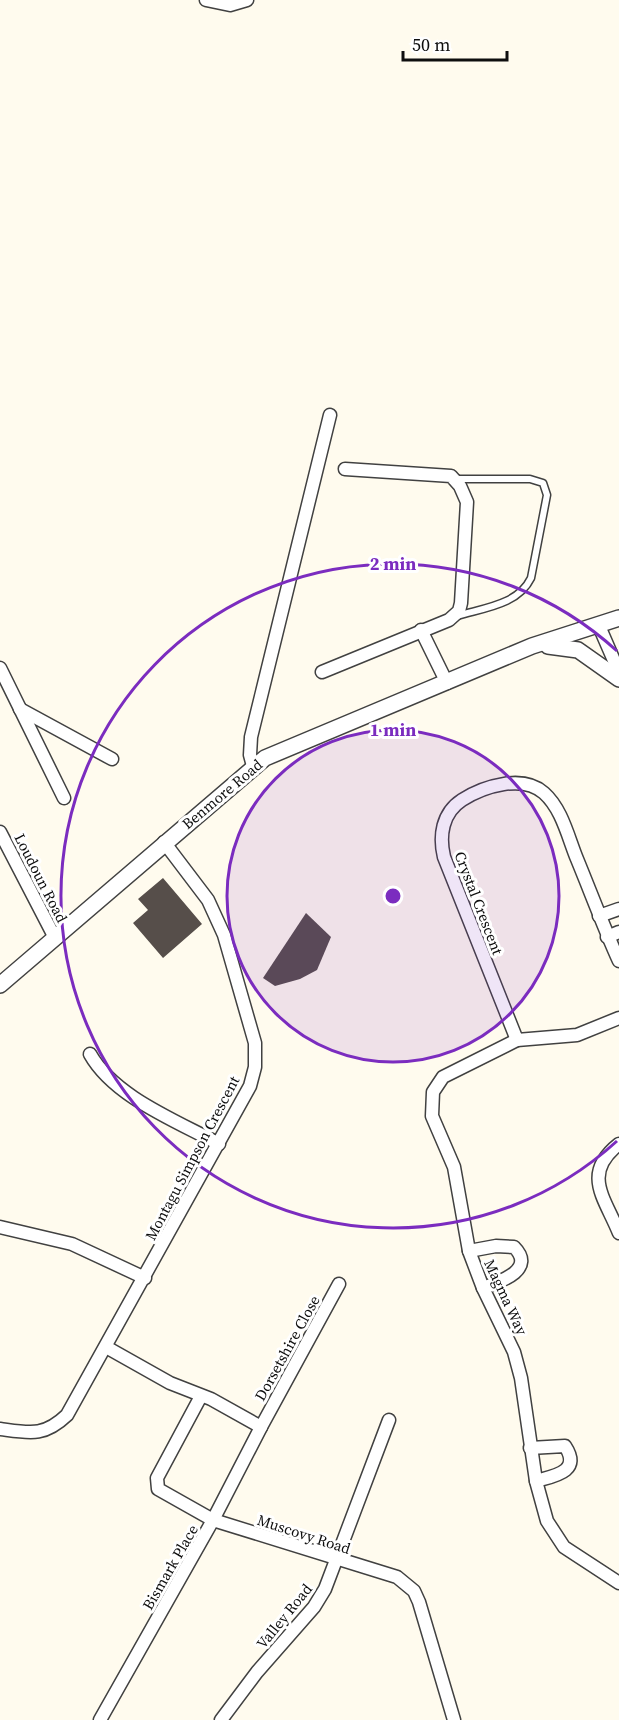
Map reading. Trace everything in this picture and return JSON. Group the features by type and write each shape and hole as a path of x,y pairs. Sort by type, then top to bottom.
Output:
{"street":[{"path":"206,0 230,5 247,0"},
{"path":"253,766 250,755 251,737 330,415"},
{"path":"322,672 455,616 461,603 466,502 456,479 451,476 345,469"},
{"name":"Benmore Road","path":"0,985 253,766 291,744 447,683 532,646 619,618"},
{"path":"599,626 619,672"},
{"path":"421,630 447,683"},
{"path":"532,646 565,646 578,650 619,679"},
{"path":"0,668 64,798"},
{"path":"20,709 112,759"},
{"name":"Crystal Crescent","path":"516,1040 444,857 440,841 450,812 464,799 497,786 514,783 532,785 544,793 558,813 599,916 613,935 619,961"},
{"name":"Loudoun Road","path":"0,832 55,938"},
{"name":"Montagu Simpson Crescent","path":"0,1429 41,1432 59,1423 67,1415 250,1086 255,1067 255,1043 224,934 215,912 187,869 165,842"},
{"path":"599,916 619,909"},
{"path":"516,1040 577,1035 619,1018"},
{"name":"Magma Way","path":"516,1040 443,1077 437,1084 431,1104 432,1116 454,1167 469,1251 483,1288 514,1352 521,1378 536,1481 547,1521 556,1539 588,1565 619,1583"},
{"path":"90,1054 97,1068 121,1089 219,1144"},
{"path":"619,1144 609,1152 597,1176 600,1194 619,1233"},
{"path":"0,1227 72,1244 145,1278"},
{"path":"469,1251 506,1245 514,1247 520,1257 521,1264 516,1274 483,1288"},
{"name":"Dorsetshire Close","path":"261,1427 339,1284"},
{"path":"106,1347 170,1383 261,1427"},
{"name":"Muscovy Road","path":"201,1396 156,1482 161,1492 213,1520 337,1561 397,1577 414,1591 430,1635 454,1720"},
{"name":"Valley Road","path":"221,1720 257,1672 314,1607 337,1561 389,1420"},
{"name":"Bismark Place","path":"100,1720 213,1520 261,1427"},
{"path":"530,1448 558,1444 565,1446 569,1453 568,1468 565,1472 536,1481"}],"lane":[{"path":"455,616 517,597 525,590 531,578 547,495 543,483 530,479 456,479"}],"building":[{"path":"163,878 202,924 163,958 133,923 148,910 138,899"},
{"path":"306,913 331,937 317,970 300,979 275,986 263,978"}]}
